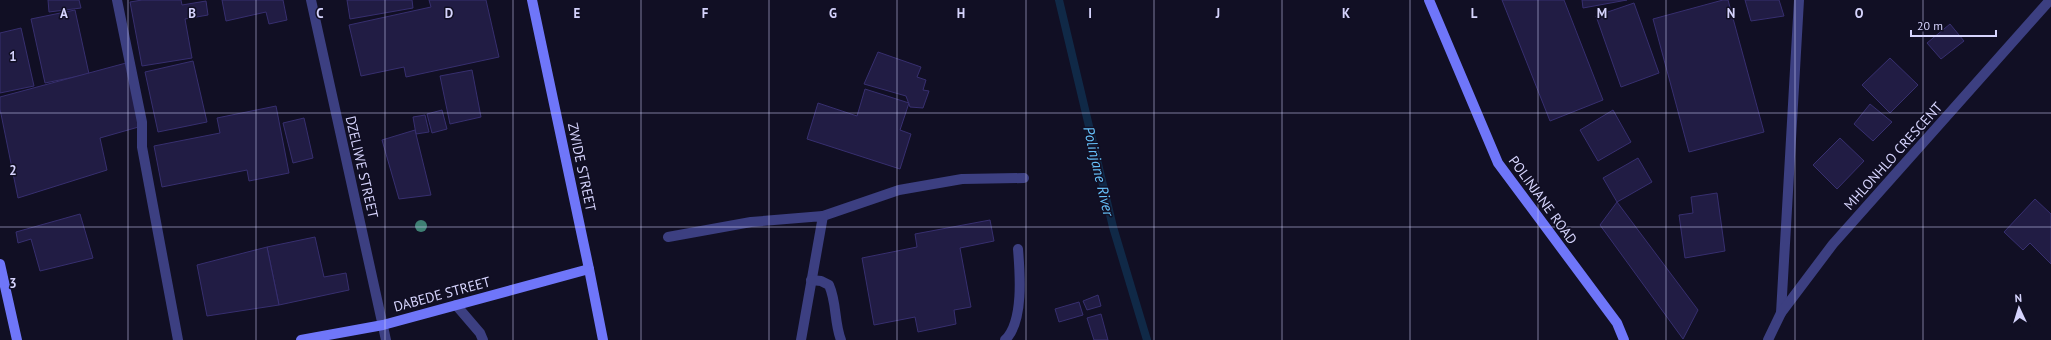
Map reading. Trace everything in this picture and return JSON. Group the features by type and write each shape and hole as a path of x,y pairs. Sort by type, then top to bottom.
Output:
{"street":[{"path":"117,0 142,122 142,147 178,340"},
{"name":"DZELIWE STREET","path":"311,0 386,340"},
{"name":"ZWIDE STREET","path":"532,0 603,340"},
{"name":"POLINJANE ROAD","path":"1429,0 1498,163 1617,323 1624,340"},
{"path":"1781,313 1799,0"},
{"name":"MHLONHLO CRESCENT","path":"1768,340 1781,313 1833,244 2050,0"},
{"path":"668,237 751,222 822,216 899,190 962,179 1024,178"},
{"path":"801,340 822,216"},
{"path":"1005,340 1019,310 1020,273 1018,249"},
{"path":"0,264 17,340"},
{"name":"DABEDE STREET","path":"300,340 383,325 589,269"},
{"path":"811,280 821,281 829,285 834,298 836,322 841,340"},
{"path":"456,305 480,333 483,340"}],"building":[{"path":"48,0 79,0 81,8 49,12"},
{"path":"142,0 181,0 182,5 206,1 208,15 185,19 192,58 142,66 130,2"},
{"path":"222,0 283,0 287,20 269,24 266,12 226,21"},
{"path":"347,0 412,0 413,8 350,19"},
{"path":"429,0 486,0 499,57 406,77 404,67 361,76 349,25 431,7"},
{"path":"1502,0 1564,0 1603,100 1550,121"},
{"path":"1582,0 1627,0 1583,8"},
{"path":"1723,0 1728,0 1764,132 1689,152 1653,19"},
{"path":"1745,0 1779,0 1784,16 1751,21"},
{"path":"1634,3 1659,73 1621,87 1596,16"},
{"path":"75,10 89,74 45,83 31,19"},
{"path":"1950,24 1964,41 1941,59 1927,43"},
{"path":"21,28 34,86 0,93 0,33"},
{"path":"878,52 921,67 917,77 926,80 923,90 929,91 923,108 910,107 906,96 864,84"},
{"path":"1890,58 1918,85 1890,113 1862,85"},
{"path":"193,61 207,122 158,132 145,72"},
{"path":"126,63 142,126 100,138 107,170 18,198 0,109 0,97"},
{"path":"472,70 481,117 450,124 440,76"},
{"path":"865,89 909,103 900,130 911,134 900,169 807,139 818,103 857,116"},
{"path":"1870,104 1892,122 1873,141 1854,124"},
{"path":"276,106 289,173 249,181 247,170 162,187 154,146 220,133 217,118"},
{"path":"442,110 447,129 432,133 427,114"},
{"path":"1613,110 1631,142 1598,161 1580,130"},
{"path":"425,115 429,132 416,134 413,117"},
{"path":"304,118 313,158 293,163 283,123"},
{"path":"415,130 431,195 399,199 382,140"},
{"path":"1840,138 1864,161 1837,189 1813,165"},
{"path":"1638,158 1652,182 1617,202 1603,178"},
{"path":"1717,193 1725,251 1685,258 1679,215 1693,213 1691,197"},
{"path":"2035,199 2051,214 2051,264 2030,243 2023,250 2004,232"},
{"path":"1617,202 1698,310 1683,339 1600,225"},
{"path":"80,214 93,258 40,271 31,239 18,243 16,232"},
{"path":"990,220 994,241 960,248 971,307 954,310 956,324 918,332 915,317 874,325 862,258 917,247 915,234"},
{"path":"315,237 324,277 346,273 349,290 279,305 267,247"},
{"path":"267,247 279,305 207,316 197,265"},
{"path":"1098,295 1101,306 1087,310 1083,301"},
{"path":"1079,302 1083,315 1059,322 1055,309"},
{"path":"1101,314 1108,340 1094,340 1087,318"}],"waterway":[{"name":"Polinjane River","path":"1059,0 1113,227 1147,340"}]}
